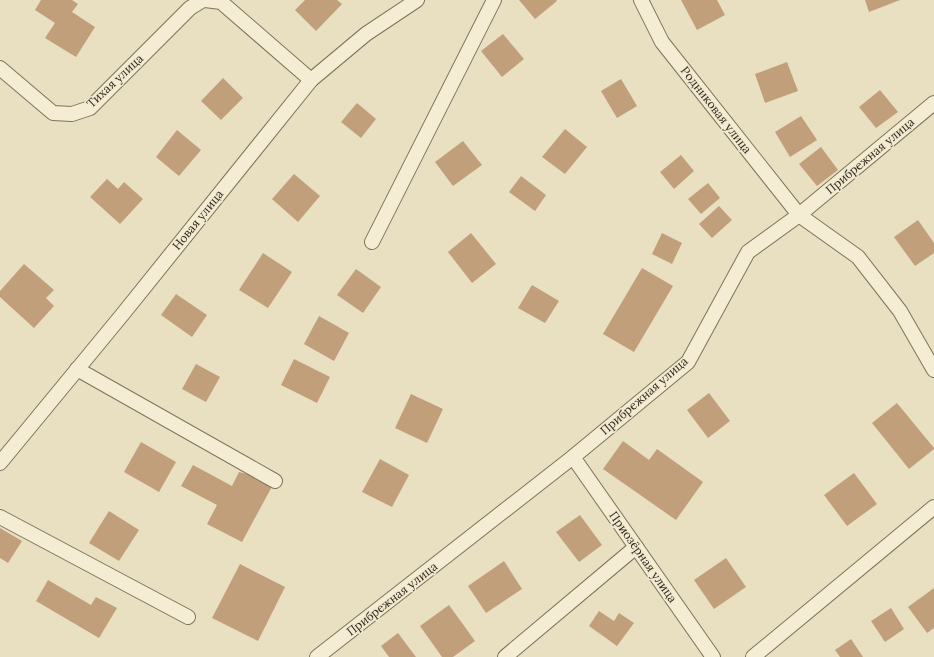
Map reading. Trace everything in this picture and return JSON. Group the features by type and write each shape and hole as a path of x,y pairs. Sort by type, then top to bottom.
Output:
{"street":[{"name":"Тихая улица","path":"0,68 53,113 72,114 90,108 190,8 204,0 221,2 311,80"},
{"name":"Новая улица","path":"0,463 311,80 366,34 417,0"},
{"path":"372,242 494,0"},
{"name":"Родниковая улица","path":"640,0 662,42 799,215"},
{"name":"Прибрежная улица","path":"317,657 573,457 688,362 748,252 799,215 934,103"},
{"path":"799,215 858,257 900,311 934,370"},
{"path":"77,369 275,481"},
{"name":"Приозёрная улица","path":"573,457 714,657"},
{"path":"753,657 934,507"},
{"path":"0,517 188,617"},
{"path":"505,657 636,547"}],"building":[{"path":"41,0 72,0 78,4 72,12 95,27 76,57 45,38 55,23 35,10"},
{"path":"305,0 337,0 342,4 316,31 295,10"},
{"path":"519,0 556,0 557,1 535,19"},
{"path":"681,0 717,0 725,15 697,30"},
{"path":"865,0 900,0 869,12"},
{"path":"503,34 524,59 502,77 481,51"},
{"path":"787,62 798,91 765,103 755,74"},
{"path":"223,78 243,98 221,120 201,101"},
{"path":"621,79 637,106 617,118 601,91"},
{"path":"880,90 898,112 876,128 859,107"},
{"path":"357,103 376,119 361,138 341,122"},
{"path":"801,116 817,140 790,157 775,132"},
{"path":"565,129 587,147 565,174 542,157"},
{"path":"177,130 201,150 179,176 156,157"},
{"path":"463,141 482,165 453,186 435,162"},
{"path":"821,147 838,170 817,186 799,164"},
{"path":"681,155 694,171 674,189 660,172"},
{"path":"294,174 320,196 298,222 272,199"},
{"path":"521,176 546,195 535,211 509,192"},
{"path":"107,179 118,189 124,182 143,199 120,224 90,197"},
{"path":"708,183 720,198 701,214 688,199"},
{"path":"719,206 732,220 712,238 699,224"},
{"path":"918,220 934,243 934,253 915,266 894,237"},
{"path":"471,233 496,264 472,283 448,252"},
{"path":"662,233 682,243 672,264 652,254"},
{"path":"263,253 292,272 268,308 239,290"},
{"path":"24,264 54,290 46,298 54,306 34,328 0,297 0,291"},
{"path":"642,268 673,286 634,352 603,334"},
{"path":"356,269 381,287 363,313 337,295"},
{"path":"532,285 559,301 545,323 518,308"},
{"path":"176,294 207,315 192,337 161,315"},
{"path":"319,316 349,333 334,361 304,344"},
{"path":"294,359 330,377 317,403 281,385"},
{"path":"196,364 220,377 206,402 182,389"},
{"path":"709,393 730,421 708,438 687,410"},
{"path":"411,394 443,409 427,443 395,428"},
{"path":"897,403 934,448 909,469 872,423"},
{"path":"623,441 649,460 657,449 703,482 676,520 603,469"},
{"path":"141,442 176,462 159,492 124,472"},
{"path":"380,459 409,475 392,507 362,492"},
{"path":"193,465 232,486 239,472 275,481 242,542 207,524 217,505 181,486"},
{"path":"854,473 877,504 847,526 824,495"},
{"path":"109,511 139,530 119,561 89,543"},
{"path":"580,515 602,545 579,562 556,532"},
{"path":"0,528 22,541 8,563 0,558"},
{"path":"726,558 746,587 714,609 694,580"},
{"path":"504,561 522,589 486,613 468,586"},
{"path":"240,564 285,587 258,641 212,618"},
{"path":"48,580 91,605 96,597 117,608 99,638 36,601"},
{"path":"934,588 934,628 927,633 908,607"},
{"path":"449,605 475,641 453,657 442,657 420,626"},
{"path":"891,608 904,629 885,642 871,621"},
{"path":"599,611 614,621 619,613 634,623 617,646 589,626"},
{"path":"398,633 416,657 389,657 381,646"},
{"path":"851,639 863,657 840,657 835,650"}]}
